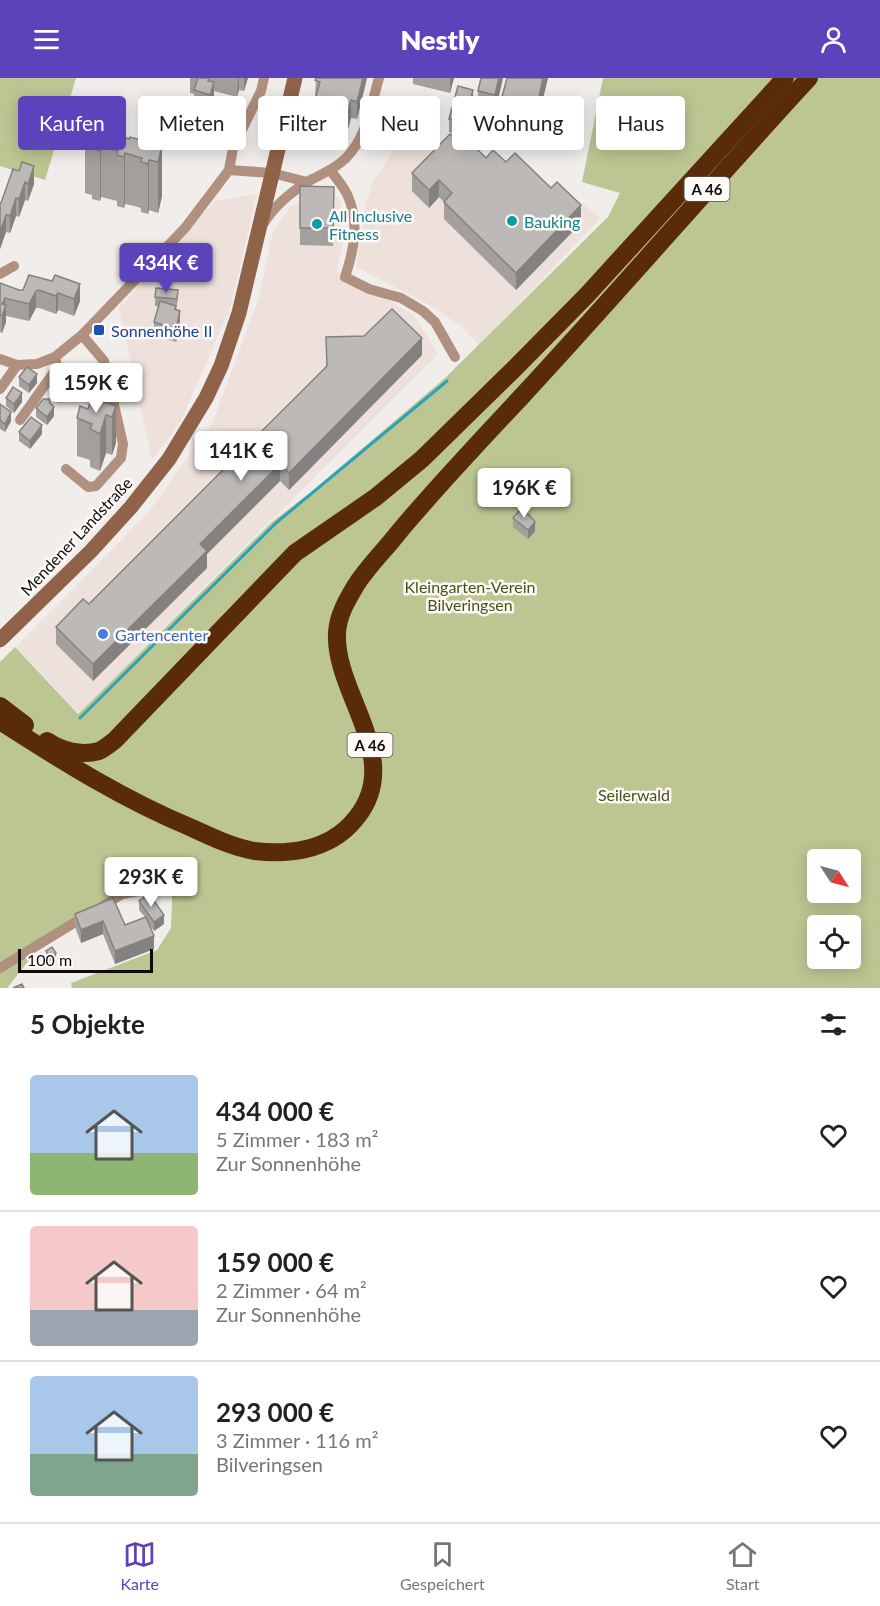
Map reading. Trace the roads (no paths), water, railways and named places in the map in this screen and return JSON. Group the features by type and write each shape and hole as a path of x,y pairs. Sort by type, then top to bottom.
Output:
{"highway":[{"name":"A 46","path":"0,706 45,739 66,751 100,751 115,740 295,553 376,497 422,459 477,405 587,295 785,78"},
{"name":"A 46","path":"0,721 66,764 97,781 162,816 228,844 253,850 284,852 315,847 335,838 363,809 371,792 370,746 340,660 337,634 342,610 359,581 431,494 809,78"}],"main road":[{"name":"Mendener Landstraße","path":"0,640 92,551 132,507 169,459 202,406 220,366 239,313 295,78"}],"street":[{"path":"0,359 17,365 37,364 55,357 82,335 185,228 229,170 233,148 261,91 264,78"},
{"path":"256,236 271,211 307,182 331,171 347,157 362,137 379,78"},
{"path":"229,170 272,173 307,182"},
{"path":"331,171 347,194 355,221 353,253 345,277 369,289 400,298 423,311 435,322 455,357"},
{"path":"0,274 14,266"},
{"path":"66,469 88,487 96,486 121,458 123,444 104,361 82,335"},
{"path":"20,420 57,368 55,357"},
{"path":"0,389 17,365"},
{"path":"0,968 122,894 164,886"}],"waterway":[{"path":"80,718 276,523 447,381"}],"place":[{"name":"Bauking","path":"512,221"},
{"name":"All Inclusive Fitness","path":"317,224"},
{"name":"Sonnenhöhe II","path":"99,330"},
{"name":"Gartencenter","path":"103,634"}],"park label":[{"name":"Kleingarten-Verein Bilveringsen","path":"470,595"},
{"name":"Seilerwald","path":"634,794"}]}
